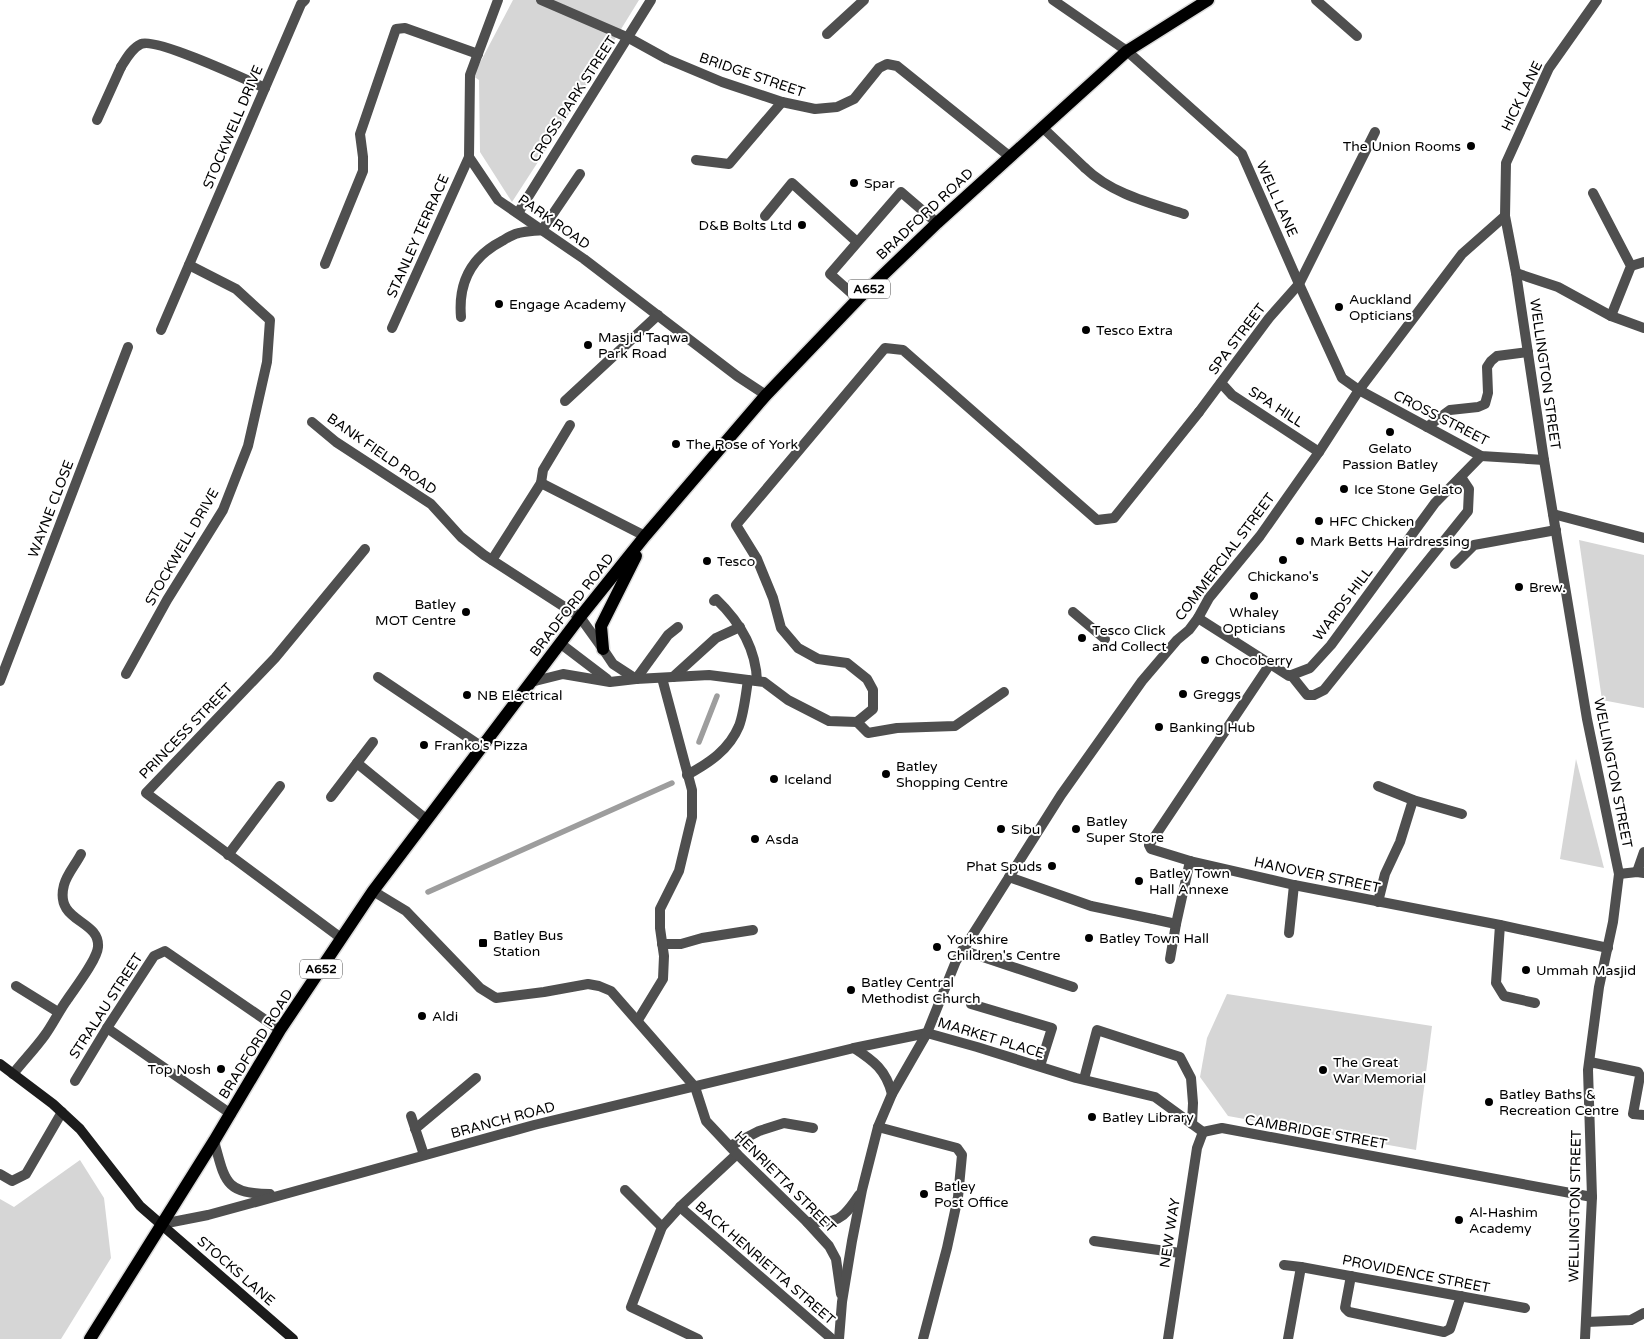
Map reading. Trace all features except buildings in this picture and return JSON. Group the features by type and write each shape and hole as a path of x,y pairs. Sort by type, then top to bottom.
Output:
{"main road":[{"name":"BRADFORD ROAD","path":"90,1339 231,1114 280,1030 341,938 373,892 531,682 645,536 766,395 858,299 937,223 1126,50 1208,0"},
{"path":"603,649 601,626 645,536"},
{"name":"STOCKS LANE","path":"0,1064 62,1112 80,1129 140,1206 293,1339"}],"street":[{"name":"STOCKWELL DRIVE","path":"161,330 301,4 305,0"},
{"path":"469,157 470,75 498,0"},
{"name":"BRIDGE STREET","path":"542,0 713,78 782,102 815,109 836,107 854,99 879,68 887,64 898,66 1009,156"},
{"name":"CROSS PARK STREET","path":"518,213 652,0"},
{"path":"827,34 864,0"},
{"name":"WELL LANE","path":"1053,0 1126,50 1242,154 1342,378 1359,390"},
{"path":"1316,0 1357,36"},
{"name":"HICK LANE","path":"1505,216 1506,164 1549,68 1597,0"},
{"path":"325,264 363,172 360,134 396,29 405,28 478,54"},
{"path":"97,120 121,67 133,50 141,44 149,42 186,55 265,88"},
{"path":"696,160 729,164 782,102"},
{"path":"1042,126 1094,177 1114,189 1184,214"},
{"name":"SPA STREET","path":"857,722 873,709 873,690 868,679 847,664 818,660 798,648 780,628 773,598 757,559 736,525 885,348 903,350 1097,520 1114,518 1199,412 1269,318 1299,284 1375,132"},
{"name":"PARK ROAD","path":"469,157 498,200 584,259 738,376 766,395"},
{"name":"STANLEY TERRACE","path":"392,328 469,157"},
{"path":"461,317 460,300 462,285 476,261 488,248 518,233 542,230 580,174"},
{"path":"765,216 792,183 857,242"},
{"path":"858,299 830,274 901,192 937,223"},
{"path":"1594,193 1631,266 1611,316"},
{"name":"WELLINGTON STREET","path":"1505,216 1516,274 1544,460 1587,719 1619,874 1613,922 1599,987 1588,1070 1592,1197 1585,1339"},
{"name":"COMMERCIAL STREET","path":"862,1190 878,1127 892,1094 928,1033 956,961 1061,795 1142,681 1198,618 1209,598 1260,536 1319,452 1359,390 1462,254 1505,216"},
{"path":"1631,266 1644,262"},
{"name":"STOCKWELL DRIVE","path":"126,674 167,600 223,510 248,446 267,362 270,320 236,289 189,266"},
{"path":"1516,274 1558,287 1611,316 1644,328"},
{"path":"565,401 658,315"},
{"name":"WAYNE CLOSE","path":"0,681 128,347"},
{"path":"1427,427 1450,410 1478,407 1485,404 1488,393 1488,367 1490,361 1497,356 1528,352"},
{"name":"SPA HILL","path":"1221,383 1232,394 1319,452"},
{"name":"CROSS STREET","path":"1359,390 1481,456 1544,460"},
{"name":"BANK FIELD ROAD","path":"312,422 336,442 431,504 461,537 492,560 580,618"},
{"path":"492,560 541,483 543,470 570,424"},
{"name":"WARDS HILL","path":"1291,675 1310,668 1331,645 1435,503 1481,456"},
{"path":"1198,618 1289,676 1291,675 1307,695 1314,695 1324,690 1468,511 1469,489 1461,477"},
{"path":"541,483 645,536"},
{"path":"1553,514 1644,538"},
{"path":"1455,564 1474,545 1556,530"},
{"name":"PRINCESS STREET","path":"341,938 146,793 275,658 365,549"},
{"path":"687,775 704,766 725,749 740,725 757,667 754,656 740,627 722,604 716,599 714,601"},
{"path":"1073,612 1105,639"},
{"path":"580,618 613,664 636,679"},
{"path":"667,677 716,638 740,627"},
{"path":"636,679 668,635 678,628"},
{"path":"561,644 610,682"},
{"name":"HANOVER STREET","path":"1270,664 1150,845 1151,849 1190,861 1294,885 1608,948"},
{"path":"531,682 563,674 610,682 709,675 753,680 764,682 788,700 829,721 857,722 868,733 897,728 955,726 1004,692"},
{"path":"378,677 482,747"},
{"path":"638,1020 662,979 664,956 660,928 660,909 679,871 692,818 692,790 687,775 667,677"},
{"path":"331,797 373,742"},
{"path":"356,763 427,820"},
{"path":"228,855 280,786"},
{"path":"1378,786 1413,800 1462,814"},
{"path":"1378,902 1385,874 1400,842 1413,800"},
{"path":"1619,874 1641,872 1644,852"},
{"path":"12,1074 45,1035 95,956 98,947 92,929 69,913 64,901 64,884 81,854"},
{"path":"1170,959 1190,861"},
{"path":"1009,877 1091,906 1176,924"},
{"path":"1289,933 1294,885"},
{"path":"373,892 406,911 480,988 496,998 588,984 611,991 695,1087"},
{"path":"1500,925 1496,983 1504,996 1535,1003"},
{"path":"662,944 681,944 702,938 753,930"},
{"path":"962,950 1073,988"},
{"name":"STRALAU STREET","path":"75,1081 154,956 165,951 280,1030"},
{"path":"16,986 58,1012"},
{"path":"971,1004 1052,1028 1044,1068 1155,1097 1204,1132"},
{"path":"107,1028 231,1114"},
{"path":"1084,1079 1097,1030 1180,1057 1191,1078 1192,1124"},
{"name":"BRANCH ROAD","path":"162,1224 208,1215 534,1124 854,1048 928,1033"},
{"name":"MARKET PLACE","path":"928,1033 977,1046 1044,1068"},
{"path":"854,1048 868,1057 883,1072 889,1081 892,1094"},
{"path":"1590,1062 1638,1072 1640,1076 1634,1114 1644,1115"},
{"path":"415,1129 476,1078"},
{"name":"HENRIETTA STREET","path":"695,1087 706,1121 807,1222 828,1246 836,1259 842,1302"},
{"path":"0,1174 12,1181 26,1174 62,1112"},
{"path":"411,1116 424,1156"},
{"path":"698,1339 631,1307 662,1227 734,1150 759,1131 784,1123 813,1128"},
{"path":"878,1127 957,1148 962,1155 955,1214 938,1287 923,1339"},
{"name":"CAMBRIDGE STREET","path":"1204,1132 1222,1128 1592,1197"},
{"name":"NEW WAY","path":"1168,1339 1197,1148 1204,1132"},
{"path":"214,1141 225,1178 235,1188 253,1194 285,1194"},
{"path":"625,1190 662,1227"},
{"path":"807,1222 833,1222 848,1212 862,1190"},
{"path":"839,1339 842,1302 862,1190"},
{"name":"BACK HENRIETTA STREET","path":"680,1207 832,1339"},
{"path":"1094,1241 1180,1253"},
{"name":"PROVIDENCE STREET","path":"1284,1265 1525,1308"},
{"path":"1288,1339 1302,1267"},
{"path":"1351,1276 1345,1308 1349,1312 1444,1332 1450,1329 1462,1296"},
{"path":"1586,1322 1631,1320 1644,1313"}],"shaded area":[{"path":"513,0 639,0 512,202 480,152 479,80 473,76"},
{"path":"1579,540 1644,555 1644,708 1602,700"},
{"path":"1576,759 1604,868 1560,859"},
{"path":"1227,994 1432,1026 1416,1150 1228,1116 1200,1077 1207,1038"},
{"path":"80,1160 104,1198 111,1258 61,1339 0,1339 0,1199 14,1207"}],"waterway":[{"path":"699,742 717,696"},
{"path":"428,892 672,783"}],"place":[{"name":"The Union Rooms","path":"1471,146"},
{"name":"Spar","path":"854,183"},
{"name":"D&B Bolts Ltd","path":"802,225"},
{"name":"Engage Academy","path":"499,304"},
{"name":"Auckland Opticians","path":"1339,307"},
{"name":"Tesco Extra","path":"1086,330"},
{"name":"Masjid Taqwa Park Road","path":"588,345"},
{"name":"Gelato Passion Batley","path":"1390,432"},
{"name":"The Rose of York","path":"676,444"},
{"name":"Ice Stone Gelato","path":"1344,489"},
{"name":"HFC Chicken","path":"1319,521"},
{"name":"Mark Betts Hairdressing","path":"1300,541"},
{"name":"Chickano's","path":"1283,560"},
{"name":"Tesco","path":"707,561"},
{"name":"Brew.","path":"1519,587"},
{"name":"Whaley Opticians","path":"1254,596"},
{"name":"Batley MOT Centre","path":"466,612"},
{"name":"Tesco Click and Collect","path":"1082,638"},
{"name":"Chocoberry","path":"1205,660"},
{"name":"Greggs","path":"1183,694"},
{"name":"NB Electrical","path":"467,695"},
{"name":"Banking Hub","path":"1159,727"},
{"name":"Franko's Pizza","path":"424,745"},
{"name":"Batley Shopping Centre","path":"886,774"},
{"name":"Iceland","path":"774,779"},
{"name":"Sibu","path":"1001,829"},
{"name":"Batley Super Store","path":"1076,829"},
{"name":"Asda","path":"755,839"},
{"name":"Phat Spuds","path":"1052,866"},
{"name":"Batley Town Hall Annexe","path":"1139,881"},
{"name":"Batley Town Hall","path":"1089,938"},
{"name":"Batley Bus Station","path":"483,943"},
{"name":"Yorkshire Children's Centre","path":"937,947"},
{"name":"Ummah Masjid","path":"1526,970"},
{"name":"Batley Central Methodist Church","path":"851,990"},
{"name":"Aldi","path":"422,1016"},
{"name":"Top Nosh","path":"221,1069"},
{"name":"The Great War Memorial","path":"1323,1070"},
{"name":"Batley Baths & Recreation Centre","path":"1489,1102"},
{"name":"Batley Library","path":"1092,1117"},
{"name":"Batley Post Office","path":"924,1194"},
{"name":"Al-Hashim Academy","path":"1459,1220"}]}
